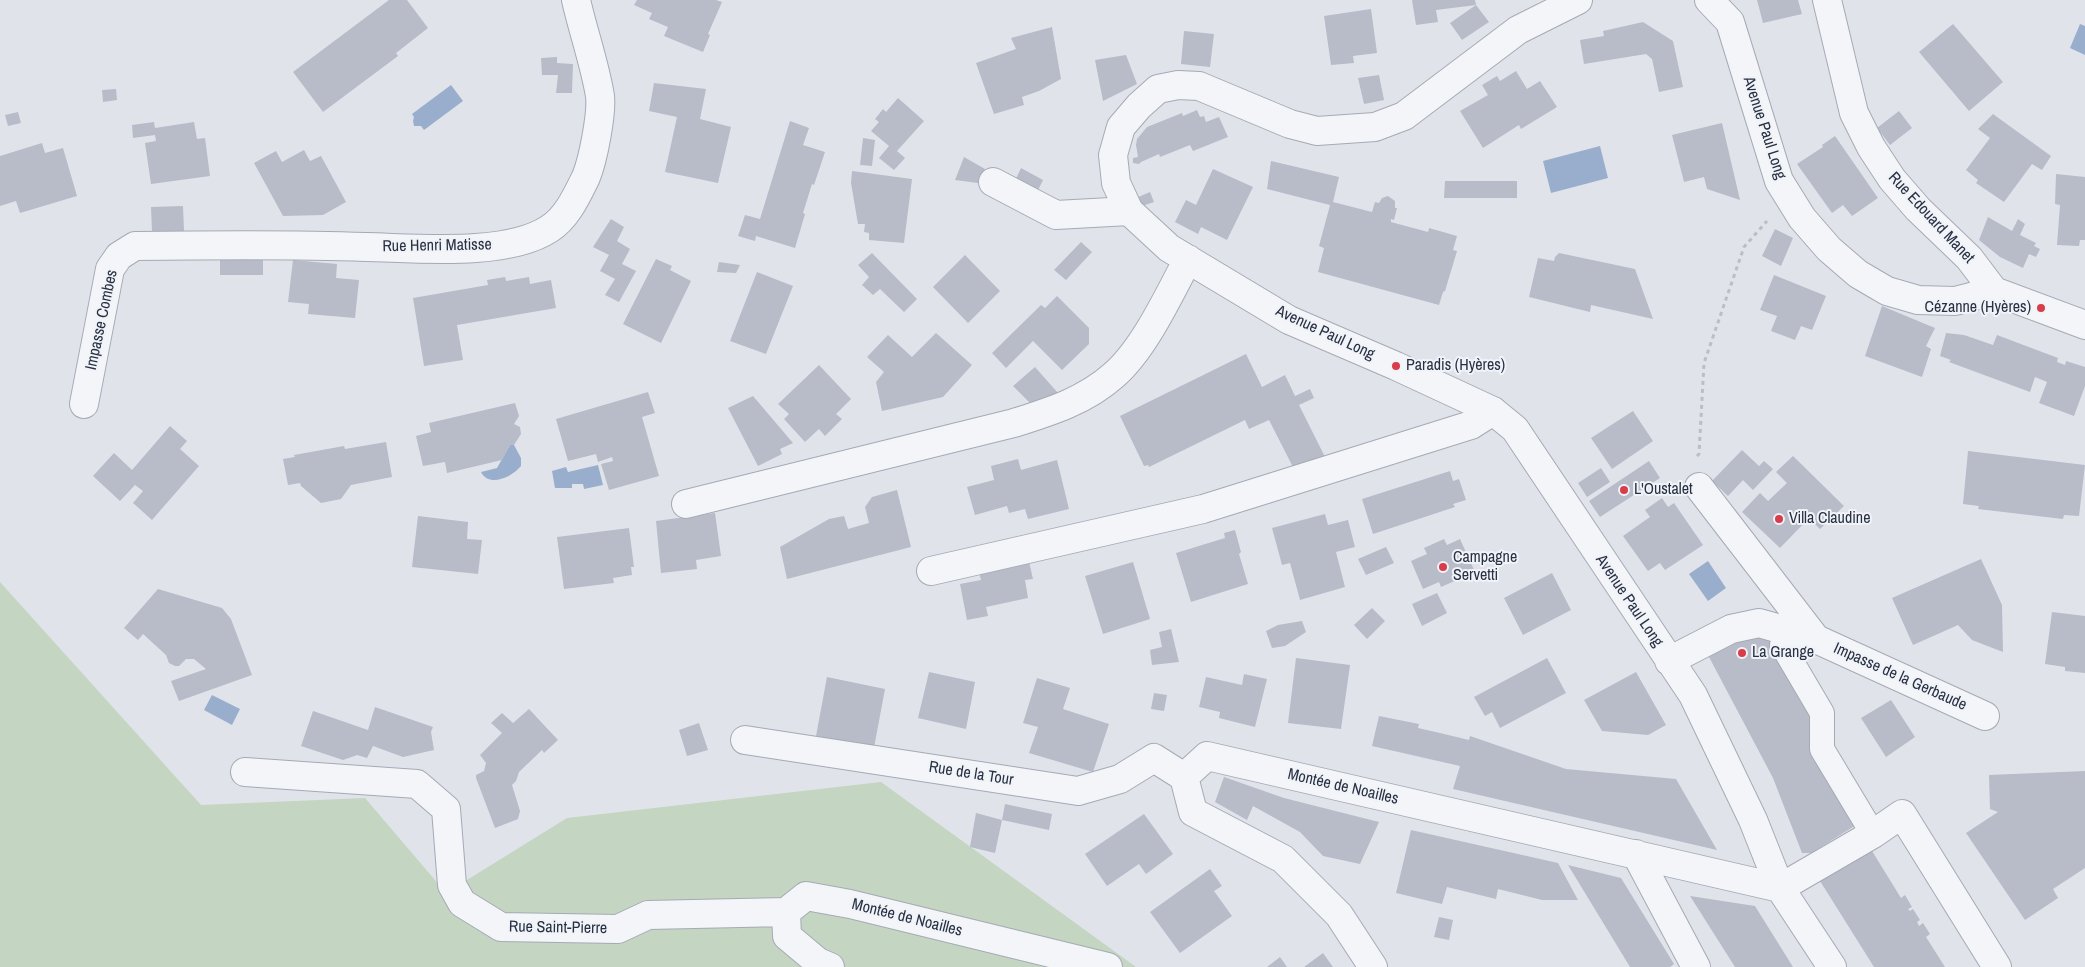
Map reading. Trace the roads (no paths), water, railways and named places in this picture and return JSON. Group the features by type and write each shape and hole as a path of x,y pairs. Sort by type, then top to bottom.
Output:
{"street":[{"name":"Rue Henri Matisse","path":"135,246 301,245 464,249 498,246 529,238 549,229 565,214 580,189 592,164 596,134 600,97 576,0"},
{"name":"Avenue Paul Long","path":"1578,0 1518,30 1404,116 1374,127 1317,132 1290,124 1199,86 1178,85 1158,89 1138,106 1121,127 1113,155 1116,183 1128,211 1169,248 1289,320 1396,366 1493,411 1514,429 1693,695 1753,820 1780,888 1832,967"},
{"name":"Avenue Paul Long","path":"1709,0 1730,22 1780,181 1802,218 1829,249 1858,274 1887,291 1918,300 1955,301 1994,290"},
{"name":"Rue Edouard Manet","path":"1827,0 1854,113 1871,147 1892,179 1918,209 1969,258 1994,290"},
{"path":"993,182 1056,215 1128,211"},
{"name":"Impasse Combes","path":"84,404 110,269 119,256 135,246"},
{"path":"686,504 1014,423 1057,410 1088,393 1114,375 1137,348 1188,259"},
{"path":"1994,290 2085,325"},
{"path":"931,571 1203,509 1471,425 1493,411"},
{"path":"1699,487 1816,639"},
{"name":"Impasse de la Gerbaude","path":"1669,661 1731,629 1759,624 1816,639 1984,716"},
{"path":"1782,645 1822,713 1822,749 1873,834"},
{"name":"Rue de la Tour","path":"745,740 1078,791 1120,779 1154,758 1184,777"},
{"name":"Montée de Noailles","path":"1184,777 1207,756 1780,888"},
{"name":"Rue Saint-Pierre","path":"245,772 417,784 446,809 452,885 462,903 501,927 618,929 648,915 786,912"},
{"path":"1184,777 1194,812 1283,859 1339,914 1373,967"},
{"path":"1780,888 1873,834 1902,814 1997,967"},
{"path":"1636,854 1696,967"},
{"name":"Montée de Noailles","path":"786,912 806,896 850,904 1108,967"},
{"path":"786,912 787,936 818,962 830,967"}],"water":[{"path":"2080,24 2085,26 2085,55 2070,48"},
{"path":"451,85 463,101 424,130 421,126 414,126 412,114"},
{"path":"1600,146 1608,178 1551,193 1543,161"},
{"path":"510,445 514,445 521,458 521,466 512,474 501,479 495,480 485,477 481,472 497,468"},
{"path":"598,465 603,485 584,489 583,484 572,484 572,488 555,488 552,471 566,467 568,472"},
{"path":"1708,561 1726,588 1708,601 1689,574"},
{"path":"212,695 240,709 232,725 204,710"}],"place":[{"name":"Cézanne (Hyères)","path":"2041,308"},
{"name":"Paradis (Hyères)","path":"1396,366"},
{"name":"L'Oustalet","path":"1624,490"},
{"name":"Villa Claudine","path":"1779,519"},
{"name":"Campagne Servetti","path":"1443,567"},
{"name":"La Grange","path":"1742,653"}]}
